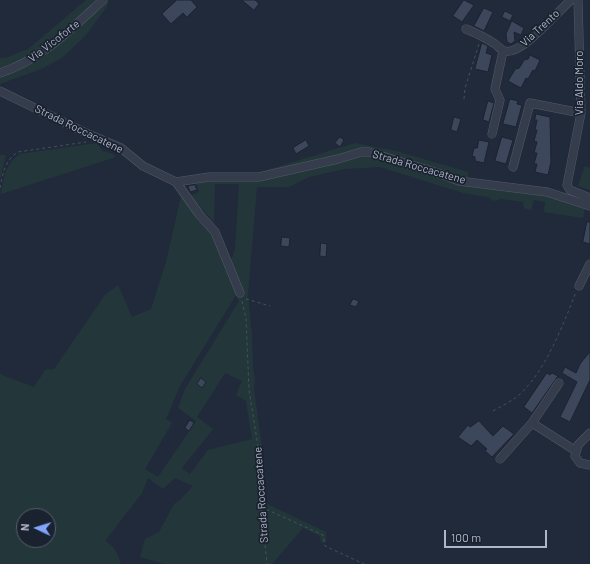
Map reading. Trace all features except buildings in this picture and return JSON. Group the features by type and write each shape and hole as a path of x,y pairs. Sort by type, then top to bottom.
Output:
{"street":[{"name":"Via Vicoforte","path":"0,73 26,63 45,51 103,0"},
{"name":"Via Trento","path":"503,51 511,52 520,48 571,0"},
{"name":"Via Aldo Moro","path":"578,0 581,113 567,185 570,190 590,198"},
{"path":"466,29 481,36 503,51 495,89 500,100 492,134"},
{"name":"Strada Roccacatene","path":"0,91 88,134 121,148 143,166 176,182 199,214 215,232 240,293"},
{"path":"513,167 530,103 581,113"},
{"name":"Strada Roccacatene","path":"176,182 209,177 259,177 338,159 360,152 369,152 459,181 547,192 590,206"},
{"path":"578,286 590,264"},
{"path":"500,459 532,423 560,383"},
{"path":"532,423 576,451"},
{"path":"590,432 578,446 575,456 580,463 590,465"}],"path":[{"path":"464,99 465,88 481,36"},
{"path":"0,188 4,169 10,157 18,152 86,142"},
{"path":"493,411 515,398 526,387 553,348 578,286"},
{"path":"240,293 247,301 270,306"},
{"name":"Strada Roccacatene","path":"240,293 246,318 249,390 261,465 261,506 267,564"},
{"path":"261,506 323,535 325,546 364,564"}],"green space":[{"path":"86,0 98,0 27,59 0,68 0,58 27,50"},
{"path":"108,0 108,5 86,35 62,58 41,69 0,84 0,76 69,33"},
{"path":"97,143 102,151 113,154 116,157 1,194 4,177 8,167 20,154"},
{"path":"355,143 396,151 468,172 468,180 370,151 261,174 264,171"},
{"path":"360,154 440,177 549,196 585,207 583,218 544,212 545,202 534,200 531,210 524,208 523,202 501,199 493,201 488,197 463,193 380,167 344,169 309,177 289,187 257,187 248,295 255,378 254,389 265,469 265,503 326,532 326,542 321,543 320,536 303,528 272,564 165,564 140,557 145,539 159,532 174,504 180,500 193,486 175,478 163,489 148,478 142,493 105,541 117,553 121,564 0,564 0,374 34,387 45,370 54,369 105,295 118,285 132,317 151,309 166,262 181,196 213,232 228,268 235,250 239,184 215,184 214,222 190,196 199,192 196,182 259,178","holes":["236,295 239,301 185,389 178,408 196,421 158,477 145,469 172,423 166,419 180,386","225,373 242,381 236,395 246,401 252,439 208,450 190,474 182,468 213,429 197,417"]},
{"path":"0,155 6,155 0,181"},
{"path":"585,166 590,168 590,190 578,186"}]}
